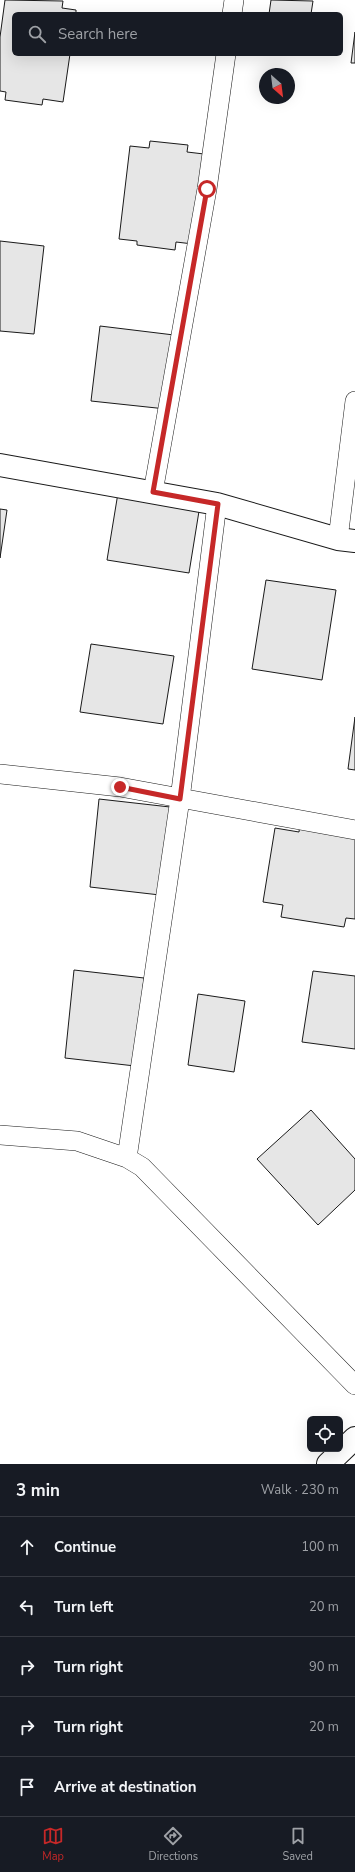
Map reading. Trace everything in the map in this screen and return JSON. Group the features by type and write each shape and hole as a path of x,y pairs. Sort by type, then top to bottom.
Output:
{"street":[{"path":"232,12 234,0"},
{"path":"153,492 207,189 226,56"},
{"path":"0,465 218,504 347,540 355,401"},
{"path":"127,1158 180,799 218,504"},
{"path":"0,774 120,787 355,830"},
{"path":"0,1136 77,1141 127,1158 142,1167 355,1385"},
{"path":"328,1464 355,1438"}],"building":[{"path":"5,0 63,1 62,8 76,10 76,12 12,12 12,56 70,56 63,102 43,99 42,105 5,100 6,92 0,91 0,37"},
{"path":"271,0 313,1 311,12 269,12"},
{"path":"355,32 355,63 351,63"},
{"path":"150,141 188,145 187,152 204,154 193,244 176,242 175,250 137,245 137,241 119,239 130,146 149,148"},
{"path":"0,241 44,246 34,334 0,331"},
{"path":"100,326 174,335 166,409 91,401"},
{"path":"118,493 200,505 189,573 107,560"},
{"path":"0,509 7,510 0,558"},
{"path":"266,580 336,590 322,680 252,669"},
{"path":"91,644 174,656 163,724 80,712"},
{"path":"355,717 355,770 348,769"},
{"path":"99,799 170,807 160,895 90,887"},
{"path":"300,823 355,832 355,919 346,918 344,927 281,917 283,905 263,902 275,828 299,832"},
{"path":"74,970 144,978 135,1066 65,1058"},
{"path":"313,971 355,976 355,1049 302,1042"},
{"path":"198,994 245,1001 234,1072 188,1065"},
{"path":"311,1110 355,1159 355,1190 318,1225 257,1159"}],"route":[{"path":"120,787 180,799 218,504 153,492 207,189"}]}
